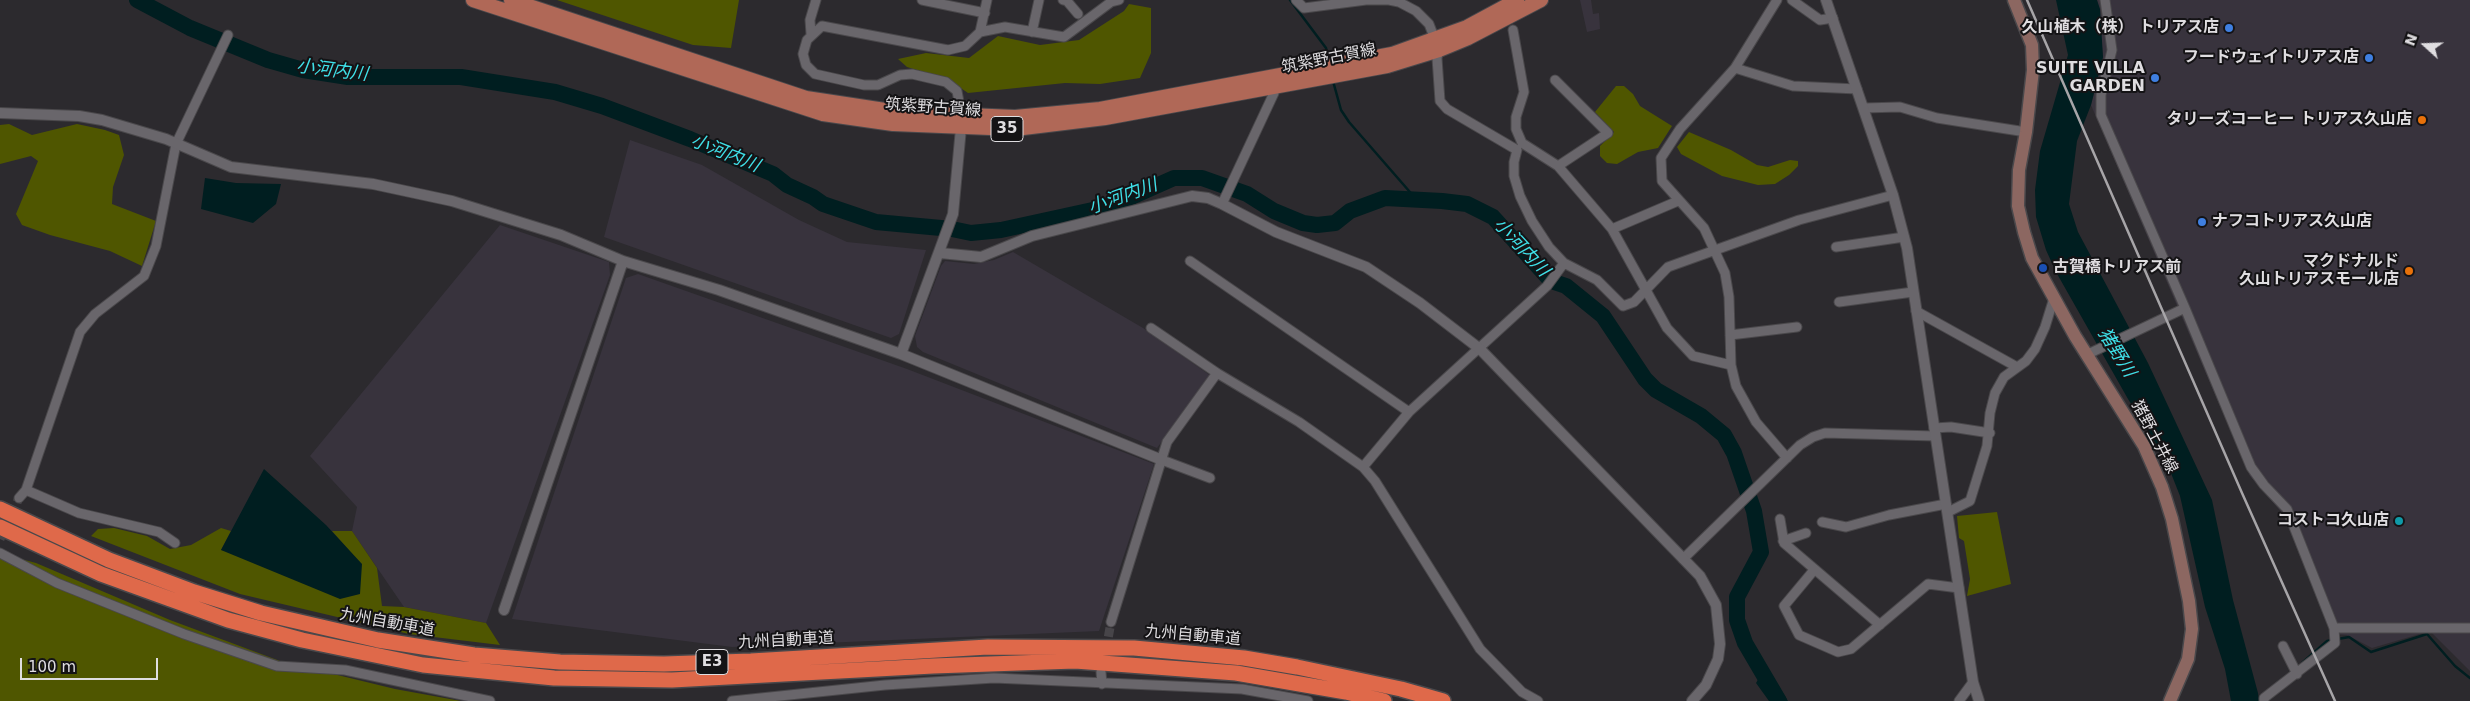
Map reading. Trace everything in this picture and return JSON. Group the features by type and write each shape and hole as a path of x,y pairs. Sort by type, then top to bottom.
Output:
{"highway":[{"name":"九州自動車道","path":"0,509 109,560 194,592 261,613 368,638 474,656 560,662 664,664 988,647 1134,648 1216,655 1297,667 1393,687 1443,701"},
{"name":"九州自動車道","path":"0,526 101,574 228,620 302,640 433,666 554,678 672,680 1029,661 1075,661 1236,673 1346,692 1384,701"}],"main road":[{"name":"筑紫野古賀線","path":"473,0 822,114 893,124 962,122 1100,109 1392,54 1468,38 1541,0"},
{"name":"筑紫野古賀線","path":"511,0 806,98 1015,129 1069,124 1371,70 1438,45 1517,0"},
{"name":"猪野土井線","path":"2014,0 2032,45 2033,70 2026,132 2019,170 2018,206 2032,258 2054,298 2092,352 2144,446 2162,487 2172,519 2190,601 2192,629 2188,659 2170,701"}],"street":[{"path":"816,0 810,20 811,34 803,54 806,65 815,74 864,85 878,85 900,75 912,74 939,79 957,91 962,122 952,214 941,249 901,354"},
{"path":"922,0 936,1 985,13"},
{"path":"980,32 987,0"},
{"path":"1032,32 1038,0"},
{"path":"1063,0 1078,14"},
{"path":"811,34 822,26 833,27 948,50 965,46 980,32 1005,27 1064,37 1111,2 1119,0"},
{"path":"1296,0 1304,8 1364,0 1389,0 1405,4 1416,11 1429,24 1438,45 1440,101 1447,109 1558,166 1612,229 1667,328 1693,356 1731,365"},
{"path":"1777,0 1735,68 1680,129 1661,158 1662,181 1704,228 1725,273 1729,297 1731,365 1736,386 1756,422 1787,458"},
{"path":"1792,0 1820,20 1833,18"},
{"path":"1826,0 1893,194 1904,237 1973,682 1979,701"},
{"path":"2105,0 2112,50 2101,95 2101,115 2185,308 2251,467 2264,485 2287,509 2334,628 2335,643 2264,698 2264,701"},
{"path":"1513,30 1524,92 1516,117 1519,146 1514,162 1514,176 1520,196 1532,221 1563,264 1597,280 1623,306 1634,302 1668,267 1716,252 1799,220 1893,194"},
{"path":"19,498 26,490 80,332 95,314 144,276 156,246 176,144 228,35"},
{"path":"1735,68 1793,86 1857,89"},
{"path":"1555,80 1608,133 1558,166"},
{"path":"1223,200 1274,93 1274,87"},
{"path":"1864,108 1900,107 1937,118 2026,132"},
{"path":"0,113 79,116 102,120 148,133 231,167 372,184 452,201 561,235 623,261 719,290 901,354 1210,478"},
{"path":"941,249 981,257 1032,236 1192,196 1223,200 1276,232 1366,267 1420,303 1480,349 1700,576 1716,605 1720,631 1718,659 1706,685 1695,700"},
{"path":"1612,229 1678,201"},
{"path":"1836,247 1904,237"},
{"path":"504,610 623,261"},
{"path":"1190,261 1409,412"},
{"path":"1363,467 1409,412 1547,286 1563,264"},
{"path":"1839,302 1913,292"},
{"path":"1822,522 1846,527 1889,515 1947,508 1970,501 1977,485 1990,433 1990,413 1995,393 2004,377 2026,361 2035,349 2046,327 2054,298"},
{"path":"2092,352 2185,308"},
{"path":"1916,311 2017,367"},
{"path":"1730,335 1797,327"},
{"path":"1151,328 1218,373 1299,422 1363,467 1375,481 1480,649 1522,692 1538,701"},
{"path":"1111,622 1167,442 1218,373"},
{"path":"1683,559 1800,445 1825,433 1934,432 1951,427 1990,433"},
{"path":"26,490 79,513 159,532 175,543"},
{"path":"1780,519 1784,544 1880,625"},
{"path":"1783,541 1806,533"},
{"path":"0,553 57,583 184,634 277,666 345,670 490,701"},
{"path":"1814,570 1784,606 1799,635 1838,652 1852,649 1928,584 1959,588"},
{"path":"2334,628 2470,628"},
{"path":"2283,646 2296,674"},
{"path":"1101,672 1102,684"},
{"path":"732,701 885,685 994,678 1242,689 1308,701"},
{"path":"1959,701 1973,682"}],"shaded area":[{"path":"1580,0 1591,0 1593,14 1599,13 1600,29 1587,32"},
{"path":"2097,0 2470,0 2470,671 2430,631 2372,648 2347,635 2331,634 2283,514 2250,476 2091,105 2103,57"},
{"path":"630,140 702,165 799,220 847,242 926,250 899,334 891,338 604,237"},
{"path":"500,225 609,262 610,275 486,623 404,607 352,531 357,507 310,456"},
{"path":"1013,252 1143,328 1211,376 1157,448 923,352 917,347 915,336 941,266 945,261 974,264 994,260"},
{"path":"638,274 907,369 1154,464 1099,631 732,647 512,619 626,278"}],"green space":[{"path":"557,0 739,0 731,48 693,45"},
{"path":"1129,4 1151,8 1151,53 1140,78 1100,84 1065,83 968,93 949,80 907,67 898,59 926,53 969,58 998,36 1040,45 1079,40 1124,11"},
{"path":"1616,86 1624,86 1633,94 1640,106 1672,126 1658,148 1638,152 1617,164 1607,163 1600,156 1600,146 1614,132 1595,112"},
{"path":"9,124 32,135 77,124 119,135 124,155 113,187 112,204 156,221 142,266 110,251 50,235 22,225 16,214 38,161 31,156 0,164 0,125"},
{"path":"1689,132 1731,150 1757,165 1768,167 1790,160 1798,161 1798,166 1789,175 1775,184 1758,185 1722,176 1681,154 1677,147"},
{"path":"1997,512 2011,584 1967,596 1970,579 1964,541 1959,538 1957,516"},
{"path":"114,528 147,536 170,549 191,545 221,528 231,531 221,550 361,564 332,531 352,531 377,568 382,606 404,607 486,623 500,645 409,634 240,594 91,536 98,529"},
{"path":"0,558 17,558 36,563 170,620 280,661 395,689 461,701 0,701"}],"water":[{"name":"猪野川","path":"2056,0 2097,0 2100,9 2103,57 2091,105 2077,141 2069,204 2078,232 2148,363 2212,500 2233,600 2259,701 2231,701 2225,669 2205,607 2180,496 2165,458 2128,399 2056,272 2046,250 2036,217 2035,190 2040,151 2068,55"},
{"path":"205,178 236,183 281,184 276,204 253,223 201,209"},
{"path":"264,469 326,525 362,564 360,594 340,599 221,550"},
{"path":"1766,666 1788,701 1769,701 1756,683"}],"waterway":[{"name":"小河内川","path":"137,0 190,28 268,60 303,70 348,77 461,77 555,92 602,106 690,139 773,174 787,185 813,197 823,204 876,222 952,229 971,233 1001,230 1111,206 1174,178 1202,178 1247,194 1274,211 1303,223 1317,225 1335,223 1350,211 1385,198 1467,204 1493,217 1551,281 1566,286 1603,316 1645,379 1656,390 1701,416 1724,435 1734,453 1754,511 1761,552 1737,597 1737,620 1745,643 1779,701"},
{"path":"1290,0 1326,48 1329,61"},
{"path":"1333,81 1341,110 1349,122 1416,199"},
{"path":"2338,639 2349,637 2371,652 2427,634 2455,666 2470,678"},
{"path":"2302,663 2327,641 2332,640"}],"tunnel":[{"path":"0,539 19,498"},
{"path":"1106,650 1111,622"}],"railway":[{"path":"2027,0 2335,701"}],"place":[{"name":"久山植木（株） トリアス店","path":"2229,28"},
{"name":"フードウェイトリアス店","path":"2369,58"},
{"name":"SUITE VILLA GARDEN","path":"2155,78"},
{"name":"タリーズコーヒー トリアス久山店","path":"2422,120"},
{"name":"ナフコトリアス久山店","path":"2202,222"},
{"name":"古賀橋トリアス前","path":"2043,268"},
{"name":"マクドナルド 久山トリアスモール店","path":"2409,271"},
{"name":"コストコ久山店","path":"2399,521"}]}
